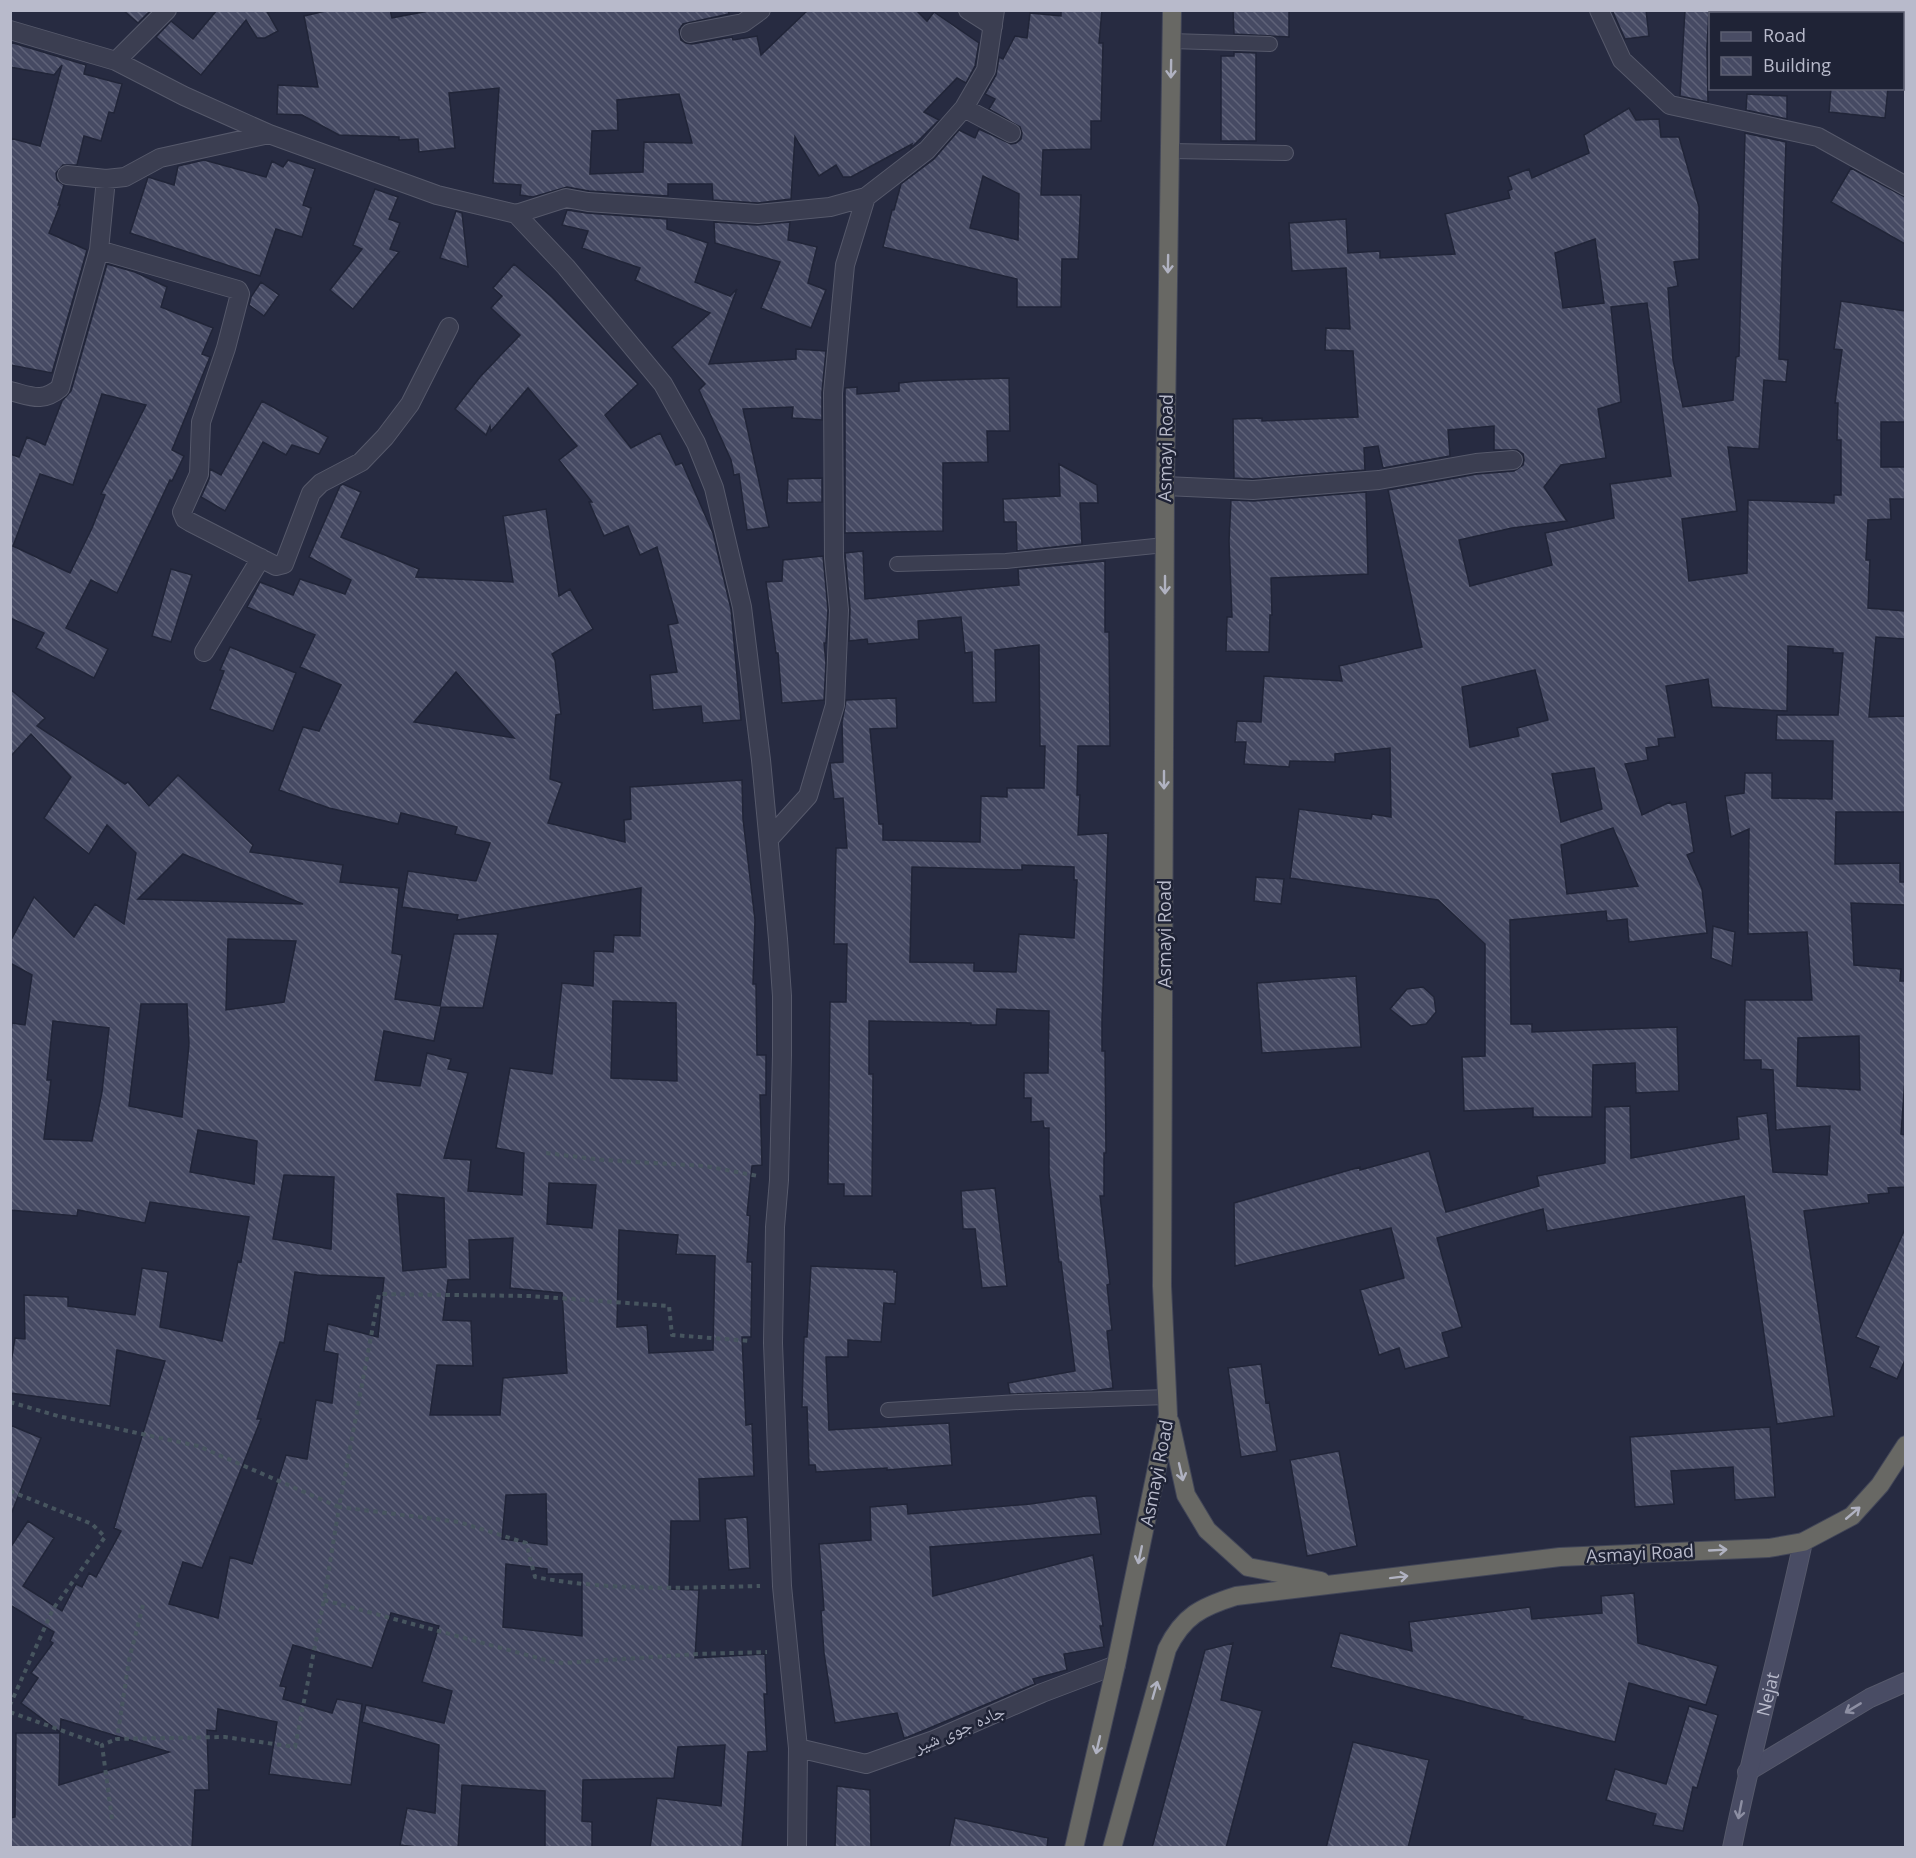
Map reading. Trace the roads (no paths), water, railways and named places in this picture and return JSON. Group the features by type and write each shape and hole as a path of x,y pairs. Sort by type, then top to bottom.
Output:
{"highway":[{"name":"Asmayi Road","path":"1074,1848 1116,1665 1168,1406 1162,1286 1165,486 1172,10"},
{"path":"1168,1406 1186,1495 1206,1530 1248,1567 1341,1585"},
{"name":"Asmayi Road","path":"1112,1848 1167,1649 1177,1630 1210,1604 1236,1596 1560,1557 1769,1548 1803,1542 1852,1516 1881,1485 1905,1445"}],"main road":[{"name":"Nejat","path":"1732,1848 1747,1772 1803,1542"},
{"path":"1747,1772 1870,1698 1905,1682"}],"street":[{"path":"116,61 167,10"},
{"path":"690,33 743,23 761,10"},
{"path":"10,30 116,61 184,96 269,134 437,195 516,214 566,198 588,202 758,214 831,207 866,197 927,150 964,108 986,70 994,18 968,10"},
{"path":"1599,10 1622,60 1670,105 1818,137 1905,186"},
{"path":"964,108 1011,133"},
{"path":"67,175 106,179 125,177 160,158 269,134"},
{"path":"10,391 42,398 60,388 99,250 106,179"},
{"path":"769,839 808,796 835,705 839,610 834,558 833,393 845,265 866,197"},
{"path":"516,214 566,267 663,384 696,443 714,488 742,607 769,839 782,996 779,1180 775,1227 772,1343 782,1586 798,1748 797,1848"},
{"path":"99,250 238,290 240,294 226,348 201,422 199,474 182,512 185,519 190,522 276,566 284,564 311,493 321,483 361,462 385,437 410,404 449,327"},
{"path":"1165,486 1253,490 1379,480 1476,463 1513,460"},
{"path":"204,652 261,558"},
{"name":"جاده جوی شیر","path":"798,1748 867,1764 934,1740 1042,1693 1116,1665"}],"lane":[{"path":"1171,41 1270,44"},
{"path":"1170,151 1286,153"},
{"path":"897,564 1006,561 1165,546"},
{"path":"888,1410 1019,1402 1168,1406"}]}
